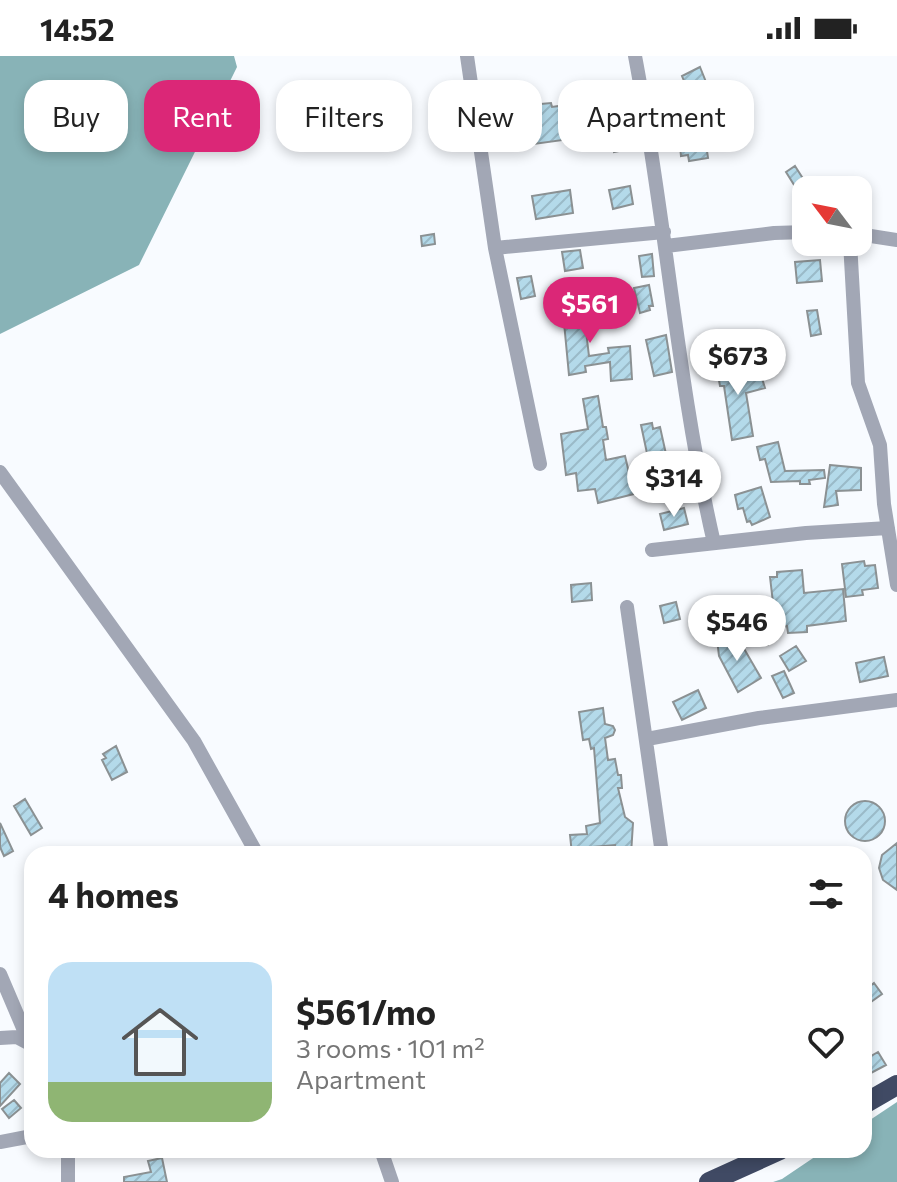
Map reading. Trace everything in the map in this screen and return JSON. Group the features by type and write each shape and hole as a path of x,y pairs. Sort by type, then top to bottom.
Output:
{"highway":[{"path":"872,1099 897,1085"},
{"path":"709,1182 762,1158"}],"street":[{"path":"467,56 495,248 540,464"},
{"path":"635,56 698,468 714,543"},
{"path":"495,248 792,232"},
{"path":"872,236 897,240"},
{"path":"851,256 858,383 880,445 897,585"},
{"path":"0,472 194,741 253,846"},
{"path":"652,550 806,533 888,528"},
{"path":"627,607 661,846"},
{"path":"647,739 745,720 897,700"},
{"path":"0,974 24,1029"},
{"path":"0,1038 17,1037 24,1040"},
{"path":"0,1142 24,1138"},
{"path":"68,1158 68,1182"},
{"path":"384,1158 392,1182"}],"water":[{"path":"0,56 234,56 237,67 231,80 144,80 144,152 195,152 139,265 0,334"},
{"path":"897,1102 897,1182 773,1182 813,1158 872,1158 872,1119"}],"building":[{"path":"700,67 705,80 684,80 682,76"},
{"path":"542,104 558,106 558,141 542,143"},
{"path":"681,152 707,152 708,158 689,161 688,155 681,156"},
{"path":"795,166 801,176 792,176 792,182 786,172"},
{"path":"630,186 633,204 613,209 609,190"},
{"path":"570,190 573,213 536,219 532,196"},
{"path":"434,234 435,244 422,246 421,236"},
{"path":"580,250 583,268 565,271 562,252"},
{"path":"652,254 654,276 642,277 639,256"},
{"path":"820,260 822,281 797,283 795,262"},
{"path":"531,276 535,296 521,299 517,278"},
{"path":"649,285 653,306 640,313 634,288"},
{"path":"582,298 589,356 609,353 608,348 630,346 632,379 611,381 610,362 585,366 586,372 569,375 563,312 559,312 557,301"},
{"path":"817,310 821,334 811,336 807,311"},
{"path":"666,335 672,372 654,376 646,340"},
{"path":"728,361 729,365 738,363 741,378 760,372 765,388 746,393 753,436 732,440 724,386 720,386 716,363"},
{"path":"598,396 608,439 603,440 606,460 625,456 634,494 598,503 595,489 578,491 576,473 566,475 561,434 588,429 583,399"},
{"path":"652,423 653,429 660,427 666,454 648,458 641,425"},
{"path":"778,442 785,471 824,470 825,478 809,480 810,484 800,484 800,481 771,482 765,459 760,460 757,447"},
{"path":"830,465 861,468 861,490 836,491 838,505 824,507"},
{"path":"761,487 770,517 752,525 750,521 747,522 743,508 738,509 735,495"},
{"path":"684,508 688,524 664,530 660,514"},
{"path":"864,561 865,566 875,565 878,588 862,590 863,595 846,597 842,564"},
{"path":"802,570 804,593 843,589 846,621 807,626 807,632 788,633 787,626 776,628 770,577 777,577 777,572"},
{"path":"591,583 592,600 572,602 571,585"},
{"path":"676,602 680,619 664,623 660,606"},
{"path":"754,634 768,634 768,645 754,645"},
{"path":"730,638 730,641 739,640 761,678 738,692 719,656 717,639"},
{"path":"796,646 806,661 789,671 780,656"},
{"path":"884,657 888,676 860,682 856,663"},
{"path":"784,671 794,693 783,698 772,676"},
{"path":"698,690 706,708 682,720 673,702"},
{"path":"603,708 605,724 613,726 615,730 613,735 605,738 608,760 615,759 618,775 621,775 622,788 618,788 625,817 633,823 632,846 571,846 570,835 587,834 586,826 600,823 594,748 591,749 589,739 583,740 579,712"},
{"path":"116,746 127,772 112,780 102,760 106,758 103,754"},
{"path":"25,799 42,828 31,835 14,806"},
{"path":"865,801 879,807 885,821 879,835 865,841 851,835 845,821 851,807"},
{"path":"0,823 13,851 4,856 0,847"},
{"path":"897,843 897,890 883,880 879,868 882,855"},
{"path":"874,983 882,994 872,1001"},
{"path":"878,1052 886,1065 872,1072 872,1055"},
{"path":"9,1073 20,1084 0,1106 0,1083"},
{"path":"14,1100 21,1108 9,1118 2,1109"},
{"path":"162,1158 167,1182 124,1182 124,1177 151,1172 148,1161"}]}
